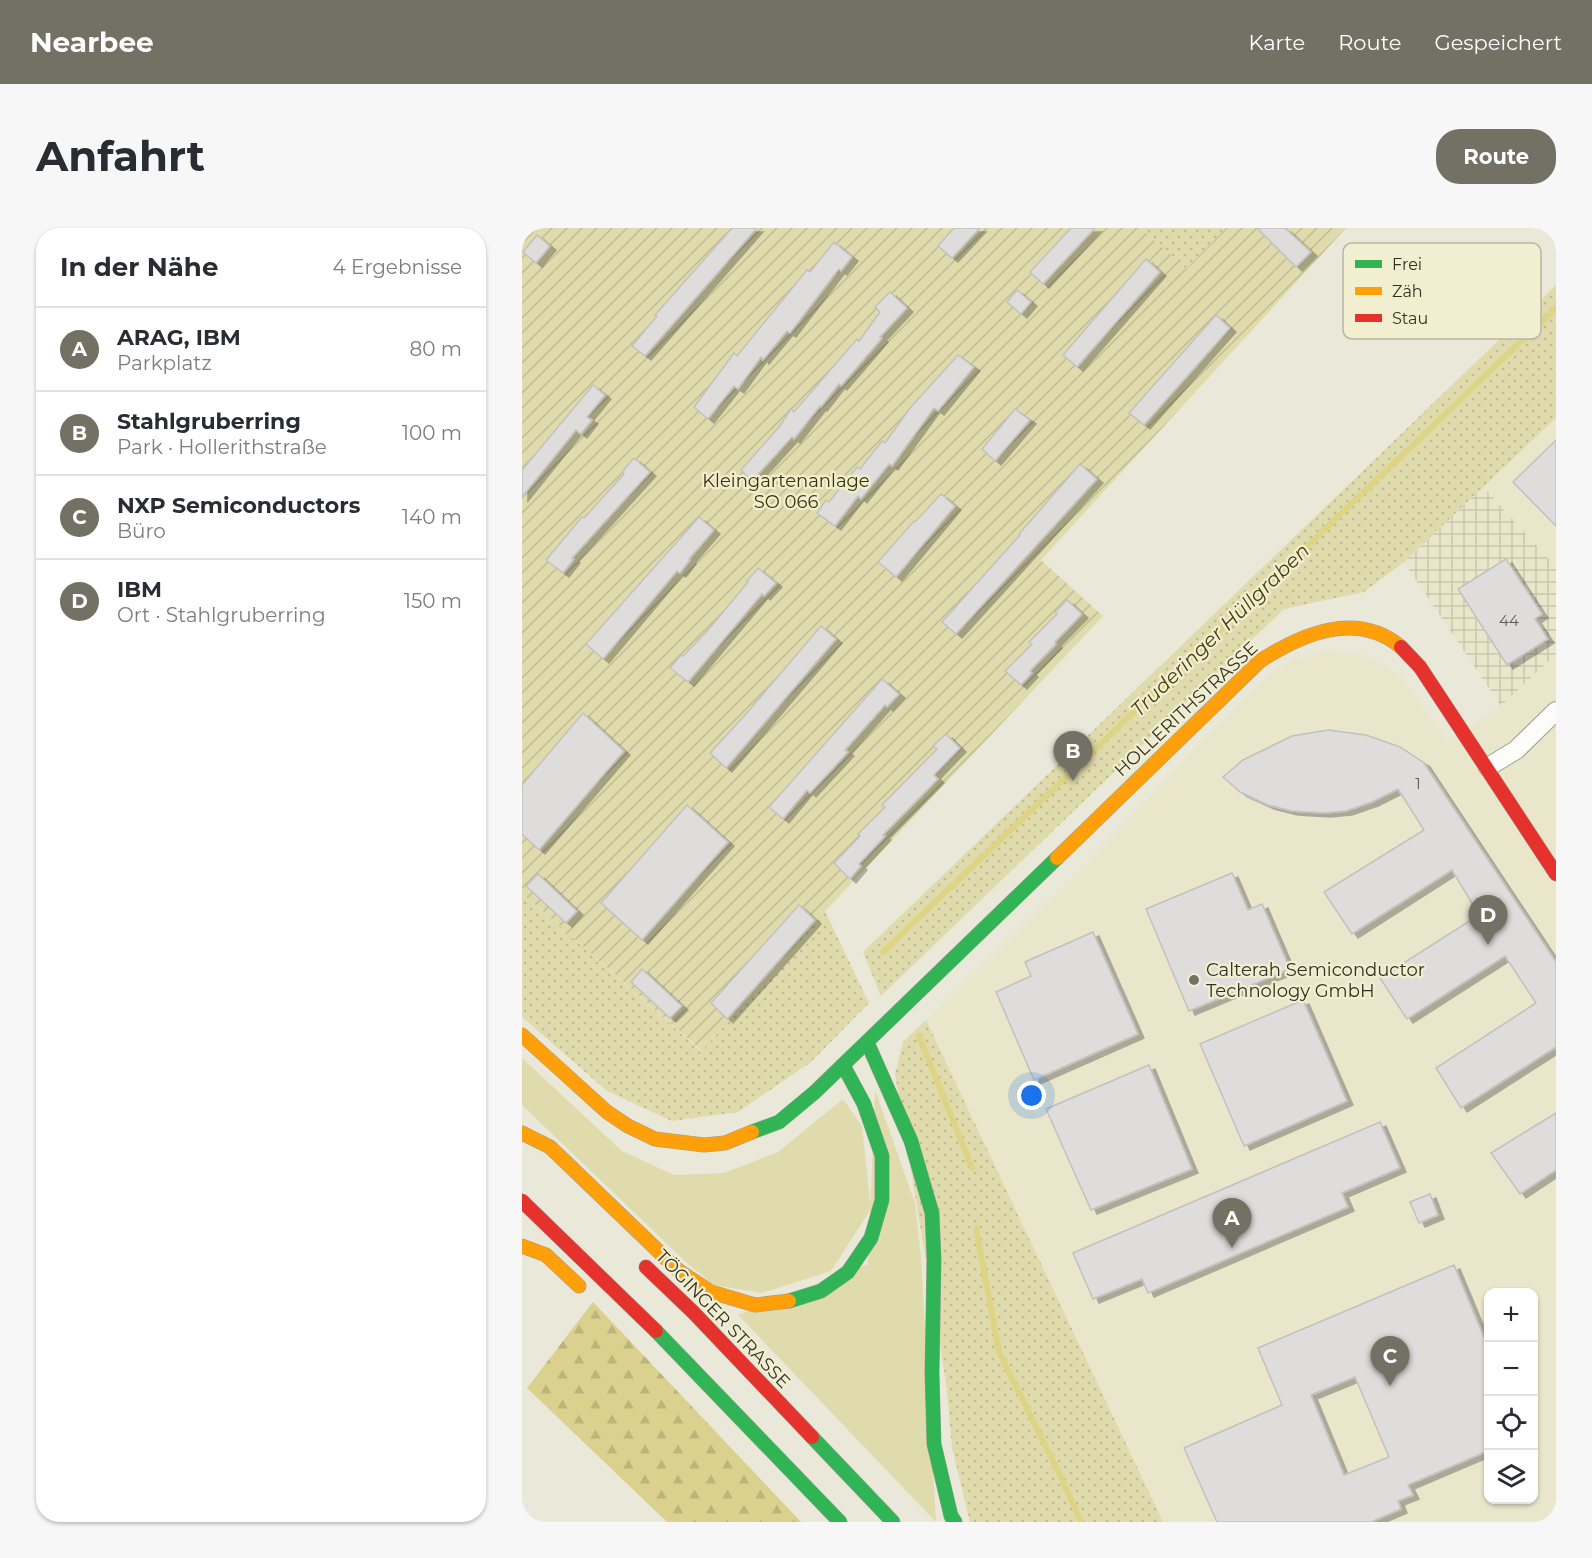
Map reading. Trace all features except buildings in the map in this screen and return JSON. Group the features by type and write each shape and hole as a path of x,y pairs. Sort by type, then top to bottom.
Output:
{"main road":[{"name":"HOLLERITHSTRASSE","path":"522,1035 607,1112 628,1126 656,1139 704,1145 725,1143 779,1122 867,1042 1260,661 1285,644 1316,630 1346,627 1374,632 1397,644 1420,667 1488,767 1556,874"},
{"path":"867,1042 911,1141 932,1213 934,1444 951,1516 955,1522"},
{"path":"522,1133 550,1147 679,1271 711,1292 755,1305 786,1302 821,1291 848,1272 871,1238 882,1200 882,1156 864,1104 843,1065"},
{"path":"522,1201 680,1354 840,1522"},
{"path":"522,1246 546,1256 590,1295"},
{"name":"TÖGINGER STRASSE","path":"637,1258 694,1313 893,1522"},
{"path":"643,1339 680,1354"}],"street":[{"path":"1488,767 1516,750 1556,711"}],"shaded area":[{"path":"1556,418 1556,567 1483,487"},
{"path":"1483,487 1556,567 1556,654 1501,706 1404,562"},
{"path":"1326,651 1365,655 1401,675 1447,740 1501,706 1556,654 1556,1522 1163,1522 926,1020 1079,871 1189,755 1274,670 1293,659"}],"green space":[{"name":"Kleingartenanlage SO 066","path":"522,228 1141,228 1186,269 1226,228 1346,228 1041,560 1103,616 830,906 702,1051 522,893"},
{"path":"1141,228 1226,228 1186,269"},
{"path":"1556,285 1556,418 1404,562 1364,592 1284,609 881,996 863,952 1500,339 1541,339 1541,299"},
{"path":"522,893 701,1051 825,911 869,1003 811,1062 738,1112 672,1121 607,1091 522,1017"},
{"path":"926,1020 1163,1522 970,1522 952,1448 946,1382 895,1074 903,1042"},
{"path":"522,1058 622,1151 674,1175 724,1173 778,1152 843,1099 862,1126 871,1209 831,1271 762,1293 714,1285 688,1264 522,1105"},
{"path":"875,1090 915,1203 921,1257 936,1522 738,1315 868,1264"},
{"path":"593,1302 801,1522 667,1522 527,1388"}],"waterway":[{"name":"Truderinger Hüllgraben","path":"1541,322 1556,308"},
{"name":"Truderinger Hüllgraben","path":"883,952 1524,339"},
{"name":"Truderinger Hüllgraben","path":"919,1036 972,1168"},
{"name":"Truderinger Hüllgraben","path":"976,1228 999,1352 1081,1522"}],"traffic: fast":[{"path":"752,1132 779,1122 815,1092 1057,858"},
{"path":"867,1042 911,1141 932,1213 934,1444 951,1516 955,1522"},
{"path":"789,1301 821,1291 848,1272 871,1238 882,1200 882,1156 864,1104 843,1065"},
{"path":"656,1331 840,1522"},
{"path":"812,1437 893,1522"}],"traffic: slow":[{"path":"1057,858 1260,661 1276,651 1311,635 1348,628 1366,630 1384,636 1401,647"},
{"path":"522,1035 607,1112 628,1126 655,1139 704,1145 725,1143 752,1132"},
{"path":"522,1133 550,1147 679,1271 711,1292 755,1305 789,1301"},
{"path":"522,1246 546,1255 579,1286"}],"traffic: jam":[{"path":"1401,647 1420,667 1556,874"},
{"path":"522,1201 656,1331"},
{"path":"646,1267 694,1313 812,1437"}],"place":[{"name":"Stahlgruberring","path":"1073,781"},
{"name":"IBM","path":"1488,945"},
{"name":"Calterah Semiconductor Technology GmbH","path":"1194,980"},
{"name":"ARAG, IBM","path":"1232,1248"},
{"name":"NXP Semiconductors","path":"1390,1386"}]}
